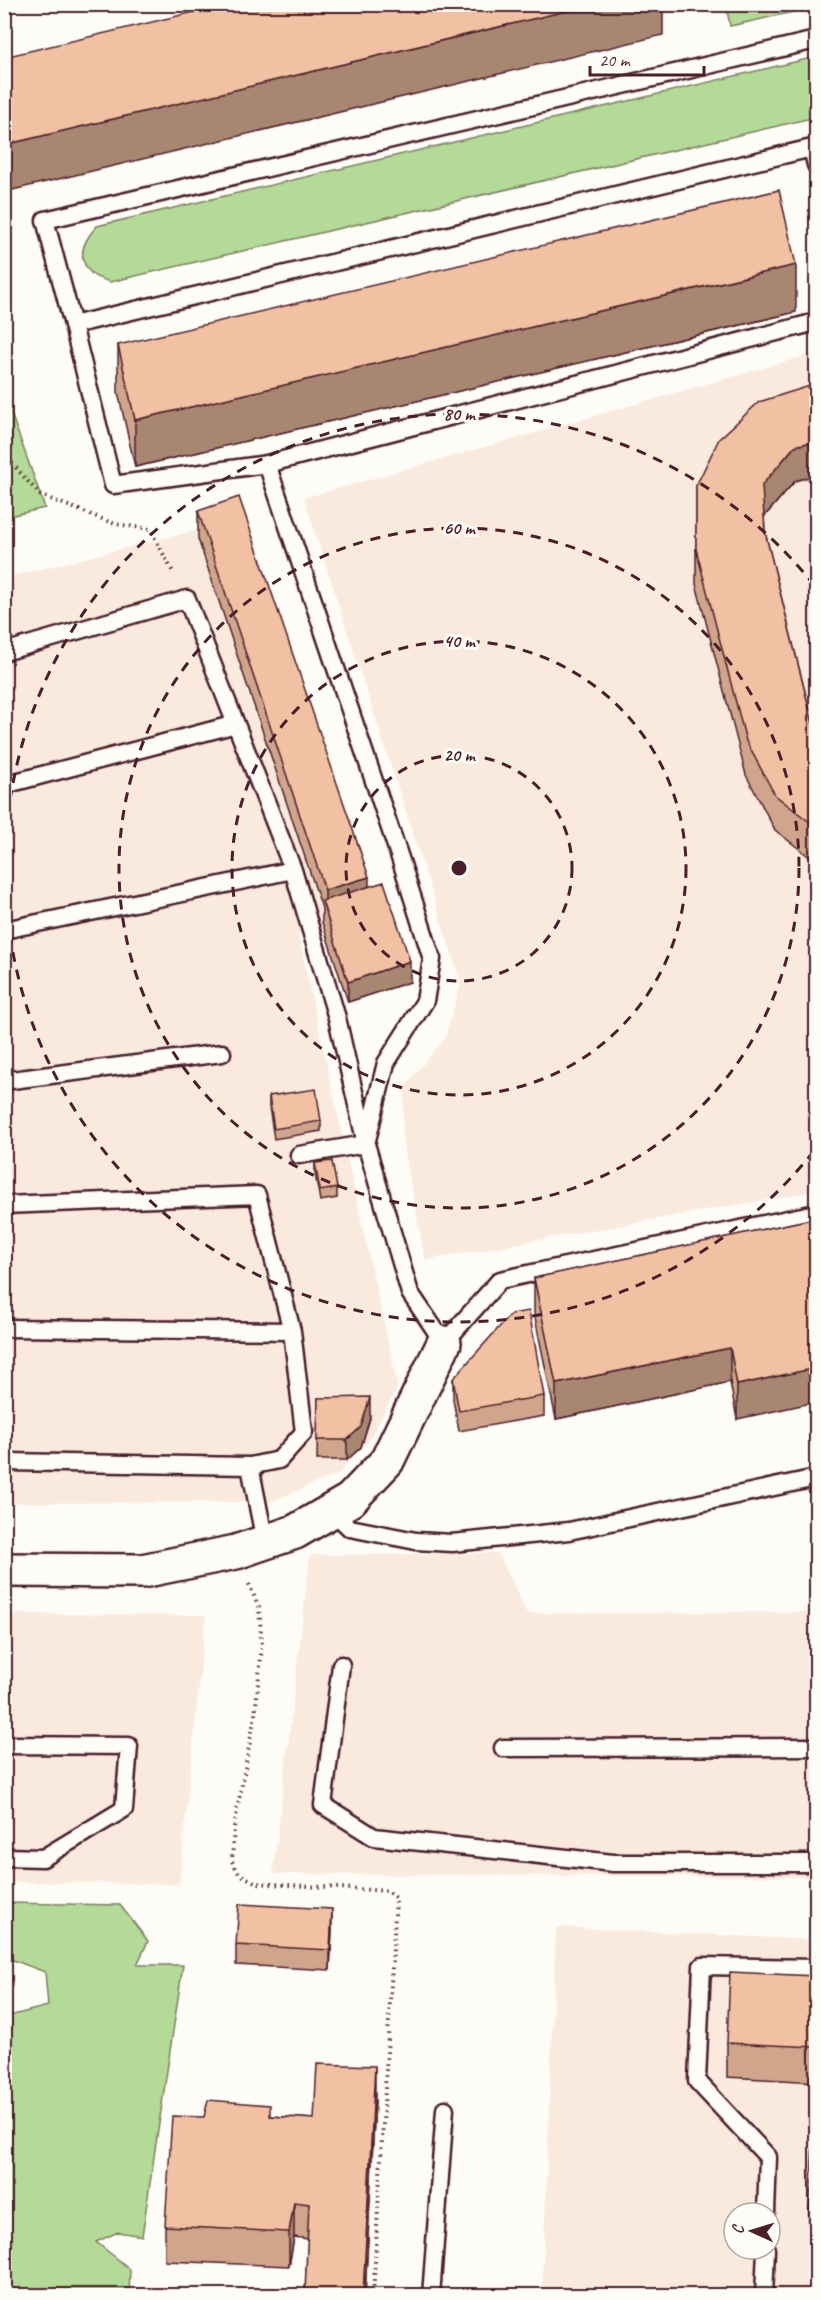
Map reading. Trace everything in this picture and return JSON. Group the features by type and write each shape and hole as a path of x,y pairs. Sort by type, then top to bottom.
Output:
{"street":[{"path":"4,1570 142,1572 250,1547 295,1532 350,1500 387,1461 444,1342"}],"lane":[{"path":"816,40 45,220 113,485 267,464 816,322"},
{"path":"73,325 814,147 816,165"},
{"path":"267,464 432,958 425,1001 386,1063 366,1143"},
{"path":"4,652 187,599 293,870 337,1018 366,1143 410,1293 444,1342 500,1280 816,1213"},
{"path":"4,785 236,724"},
{"path":"4,930 293,870"},
{"path":"4,1082 222,1053"},
{"path":"299,1155 366,1143"},
{"path":"4,1205 257,1195 292,1331 304,1432 279,1460 250,1466 4,1462"},
{"path":"4,1328 292,1331"},
{"path":"250,1466 250,1547"},
{"path":"332,1511 350,1528 416,1541 452,1543 570,1531 816,1478"},
{"path":"341,1665 323,1805 374,1837 613,1863 816,1863"},
{"path":"4,1745 129,1746 124,1809 43,1858 4,1857"},
{"path":"503,1748 816,1747"},
{"path":"766,2201 768,2157 697,2081 702,1966 816,1968"},
{"path":"430,2295 445,2109"},
{"path":"764,2295 765,2261"}],"path":[{"path":"4,454 40,495 115,524 150,529 187,599"},
{"path":"250,1547 262,1646 255,1715 234,1827 232,1862 239,1875 257,1883 388,1891 396,1898 373,2295"}],"shaded area":[{"path":"816,353 816,1191 425,1260 402,1136 405,1086 445,1038 461,982 304,498"},
{"path":"243,519 371,907 298,935 398,1387 369,1440 338,1474 269,1502 5,1503 4,578"},
{"path":"498,1553 527,1613 816,1612 816,1877 273,1874 310,1555"},
{"path":"5,1614 206,1615 179,1884 5,1882"},
{"path":"556,1927 816,1940 816,2295 542,2296"}],"green space":[{"path":"816,4 816,7 730,26 726,5"},
{"path":"816,57 816,117 110,282 94,275 84,262 85,243 97,226"},
{"path":"4,394 45,508 5,517 4,517"},
{"path":"5,1903 120,1905 148,1941 137,1965 183,1965 142,2236 118,2232 96,2242 130,2269 129,2295 5,2295 5,2017 48,2006 45,1972 5,1957"}],"building":[{"path":"228,4 595,4 4,145 4,57"},
{"path":"779,190 796,265 135,420 118,345"},
{"path":"816,384 816,441 795,446 762,485 765,532 816,731 816,827 775,795 746,741 696,549 696,486 719,439 759,402"},
{"path":"239,497 369,877 325,890 198,511"},
{"path":"384,882 410,961 348,982 322,901"},
{"path":"316,1089 321,1121 274,1129 269,1096"},
{"path":"332,1161 337,1188 320,1191 315,1163"},
{"path":"816,1218 816,1368 737,1385 730,1348 556,1384 534,1278"},
{"path":"529,1311 544,1396 459,1411 453,1379 511,1314"},
{"path":"370,1397 361,1427 347,1440 317,1440 318,1398"},
{"path":"239,1904 332,1909 330,1950 236,1945"},
{"path":"730,1972 816,1976 816,2047 727,2043"},
{"path":"317,2064 375,2066 363,2295 305,2292 309,2204 294,2202 289,2232 165,2226 172,2116 204,2117 208,2100 270,2105 270,2116 314,2119"},
{"path":"815,2107 816,2215 809,2215"}]}
